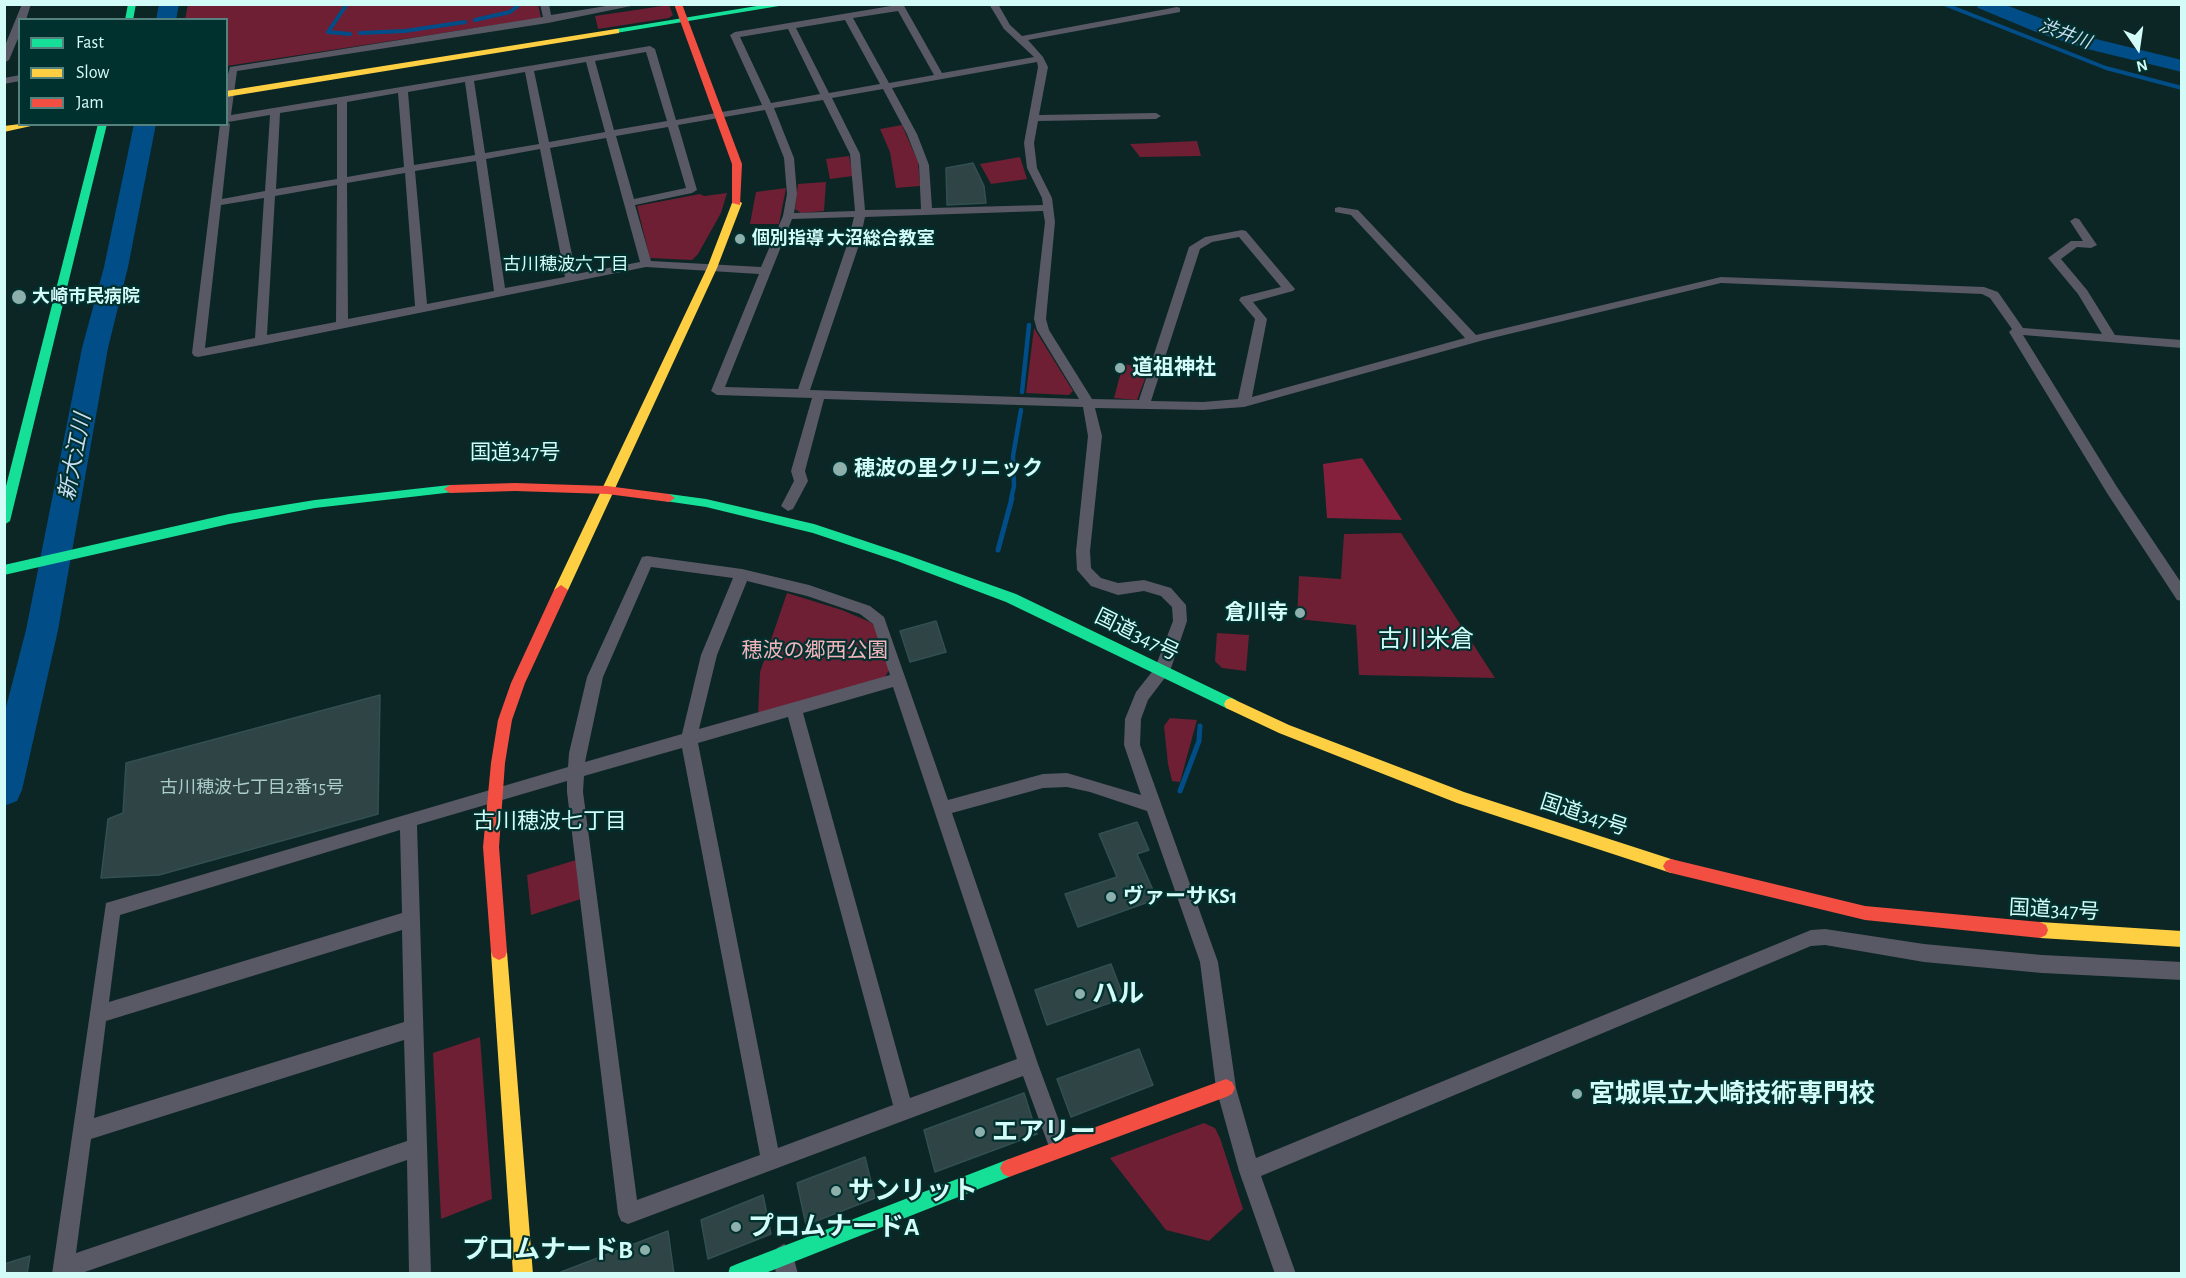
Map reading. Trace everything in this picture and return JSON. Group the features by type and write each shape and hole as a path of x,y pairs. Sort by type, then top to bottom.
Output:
{"main road":[{"path":"523,1274 491,847 495,796 505,720 518,683 607,490 621,475 732,219 738,191 737,164 678,4"},
{"path":"228,93 787,4"},
{"path":"4,129 23,126"},
{"path":"4,521 103,126"},
{"path":"595,474 621,475"},
{"name":"国道347号","path":"4,570 230,519 315,504 394,494 515,487 607,490 706,503 814,529 1011,598"},
{"path":"293,494 325,489"},
{"path":"192,513 252,501"},
{"path":"773,501 794,507"},
{"name":"国道347号","path":"909,546 950,563 1011,598 1284,729 1451,793 1676,868 1865,914 2000,928 2181,939"},
{"path":"737,1274 786,1264 1059,1148 1227,1088"}],"street":[{"path":"21,18 27,4"},
{"path":"544,4 548,20"},
{"path":"228,93 233,69 637,4"},
{"path":"993,4 1007,27 1040,59 1043,67 1033,118 1030,155 1049,208 1050,222 1040,319 1043,330 1088,403 1095,436 1083,551 1084,570 1096,582 1118,589 1144,585 1166,592 1179,605 1180,621 1162,671 1142,697 1133,719 1132,745 1209,962 1227,1088 1249,1172 1286,1274"},
{"path":"939,76 899,6 848,17 735,35 768,106 789,159 792,186 788,216 717,391 1203,406 1244,403 1474,340 1721,280 1984,291 1994,295 2019,331"},
{"path":"1020,39 1178,10"},
{"path":"848,17 912,134 924,165 927,211"},
{"path":"6,57 18,26"},
{"path":"791,26 855,154 860,191 860,214 853,245 803,393"},
{"path":"228,118 650,49 692,190 629,202"},
{"path":"590,58 645,264"},
{"path":"216,203 1040,59"},
{"path":"529,69 571,277"},
{"path":"469,79 500,292"},
{"path":"403,90 421,308"},
{"path":"342,100 342,324"},
{"path":"261,341 275,111"},
{"path":"1033,118 1156,116"},
{"path":"225,126 198,353 645,264 765,272"},
{"path":"788,216 1049,208"},
{"path":"1339,210 1354,212 1474,340"},
{"path":"2075,221 2091,245 2075,243 2054,258 2083,292 2111,339"},
{"path":"1144,404 1195,247 1209,239 1242,233 1288,289 1245,300 1261,319 1244,403"},
{"path":"2181,344 2015,332 2112,490 2181,596"},
{"path":"794,507 801,481 798,471 819,394"},
{"path":"1028,1064 628,1214 574,792 577,753 595,677 647,561 742,574 809,591 865,610 879,621 1028,1064 1059,1148"},
{"path":"742,574 709,655 689,740 771,1161"},
{"path":"417,1147 63,1271 112,909 408,820 898,680"},
{"path":"794,709 904,1111"},
{"path":"942,810 1043,781 1067,780 1090,784 1154,806"},
{"path":"408,820 420,1274"},
{"path":"98,1014 410,919"},
{"path":"1249,1172 1811,938 1825,937 1924,953 2042,964 2181,970"},
{"path":"82,1132 413,1028"}],"green space":[{"path":"188,4 538,4 541,18 228,66 228,18 185,18"},
{"path":"669,5 673,15 669,18 598,29 595,16"},
{"path":"902,125 918,162 920,186 896,188 890,152 880,129"},
{"path":"1197,141 1201,156 1140,157 1130,144"},
{"path":"849,156 853,176 830,179 826,159"},
{"path":"1020,157 1027,179 991,184 980,164"},
{"path":"826,182 824,211 801,213 795,209 798,184"},
{"path":"786,188 779,224 750,224 756,192"},
{"path":"727,193 721,213 698,254 692,260 650,258 637,206 700,194 704,196"},
{"path":"1034,328 1073,391 1069,395 1026,393"},
{"path":"1123,364 1149,368 1137,400 1114,398"},
{"path":"1401,533 1495,678 1359,675 1356,625 1297,619 1299,576 1341,579 1344,534"},
{"name":"穂波の郷西公園","path":"787,593 842,610 870,622 878,629 891,667 883,680 758,716 760,672"},
{"path":"1217,633 1249,635 1246,671 1222,668 1215,661"},
{"path":"1170,718 1197,720 1180,782 1172,781 1168,764 1164,726"},
{"path":"576,860 581,899 531,915 527,875"},
{"path":"480,1037 492,1199 441,1219 433,1053"},
{"path":"1204,1123 1215,1128 1220,1138 1243,1209 1209,1241 1166,1230 1110,1158"}],"shaded area":[{"path":"1362,458 1402,520 1327,518 1323,464"}],"building":[{"path":"973,163 984,186 986,203 947,205 946,168"},
{"path":"936,621 946,652 910,662 900,631"},
{"path":"380,695 378,814 159,875 101,878 108,819 123,813 126,763"},
{"name":"ヴァーサKS1","path":"1137,822 1149,850 1137,854 1157,899 1078,927 1065,894 1117,877 1099,834"},
{"name":"ハル","path":"1111,964 1124,998 1047,1025 1035,990"},
{"path":"1139,1049 1153,1085 1071,1117 1057,1079"},
{"name":"エアリー","path":"1024,1093 1037,1134 935,1172 924,1130"},
{"name":"サンリット","path":"865,1157 875,1198 806,1225 797,1183"},
{"name":"プロムナードA","path":"763,1195 771,1234 708,1259 701,1220"},
{"name":"プロムナードB","path":"668,1231 674,1274 561,1274 561,1272"},
{"path":"30,1256 27,1274 4,1274 4,1264"}],"waterway":[{"name":"新大江川","path":"166,18 169,4"},
{"path":"347,4 328,32 350,34"},
{"path":"475,20 510,12 520,4"},
{"path":"1944,4 2106,68 2182,88"},
{"name":"渋井川","path":"1985,4 2090,44 2182,66"},
{"path":"360,33 405,31 465,22"},
{"name":"新大江川","path":"4,790 42,630 95,348 116,267 145,126"},
{"path":"1022,392 1029,325"},
{"path":"1011,499 1014,486 1013,456 1021,410"},
{"path":"998,550 1012,498"},
{"path":"1180,791 1199,741 1200,726"}],"traffic: fast":[{"path":"129,18 132,4"},
{"path":"616,31 787,4"},
{"path":"4,521 103,126"},
{"path":"4,570 229,519 315,504 450,489"},
{"path":"669,498 706,503 814,529 902,558 1011,598 1231,704"},
{"path":"737,1274 1009,1168"}],"traffic: slow":[{"path":"228,94 616,31"},
{"path":"4,129 23,126"},
{"path":"561,590 712,268 737,203"},
{"path":"1231,704 1284,729 1462,798 1671,866"},
{"path":"2040,930 2182,939"},
{"path":"499,952 523,1274"}],"traffic: jam":[{"path":"678,4 737,164 737,203"},
{"path":"450,489 515,487 607,490 669,498"},
{"path":"499,952 491,847 498,763 505,720 518,683 561,590"},
{"path":"1671,866 1865,913 2040,930"},
{"path":"1009,1168 1226,1088"}],"place":[{"name":"個別指導 大沼総合教室","path":"740,239"},
{"name":"大崎市民病院","path":"19,297"},
{"name":"道祖神社","path":"1120,368"},
{"name":"穂波の里クリニック","path":"840,469"},
{"name":"倉川寺","path":"1300,613"},
{"name":"ヴァーサKS1","path":"1111,897"},
{"name":"ハル","path":"1080,994"},
{"name":"宮城県立大崎技術専門校","path":"1577,1094"},
{"name":"エアリー","path":"980,1132"},
{"name":"サンリット","path":"836,1191"},
{"name":"プロムナードA","path":"736,1227"},
{"name":"プロムナードB","path":"645,1250"}],"district":[{"name":"古川穂波六丁目","path":"566,265"},
{"name":"古川米倉","path":"1426,640"},
{"name":"古川穂波七丁目","path":"550,821"}]}
